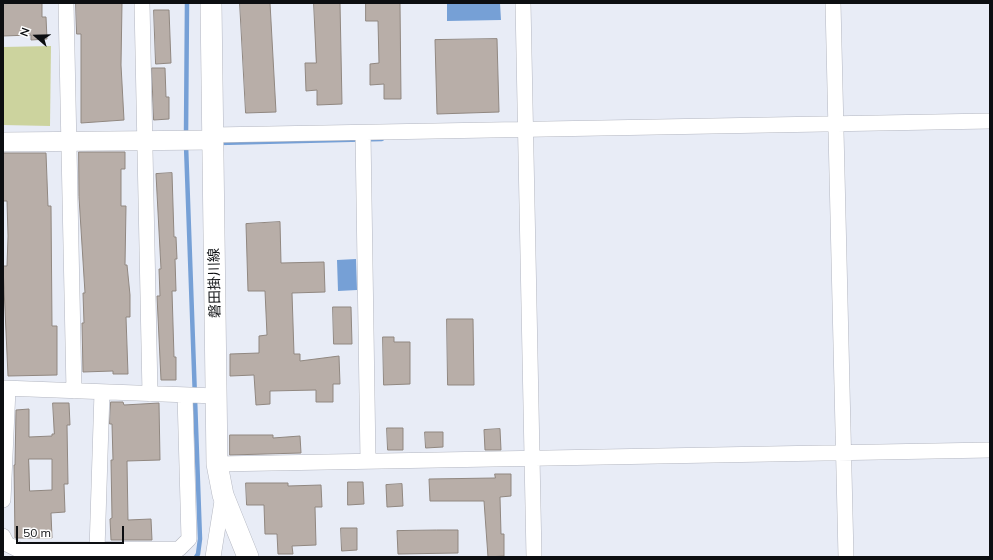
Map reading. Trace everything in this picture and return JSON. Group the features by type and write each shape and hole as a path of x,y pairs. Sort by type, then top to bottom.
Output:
{"main road":[{"name":"磐田掛川線","path":"210,3 214,138 217,464 222,495 248,557"}],"street":[{"path":"66,3 74,391"},
{"path":"142,3 150,394"},
{"path":"523,3 534,557"},
{"path":"833,3 846,557"},
{"path":"3,142 144,140 363,133 990,121"},
{"path":"363,133 368,461"},
{"path":"3,500 6,389 216,396"},
{"path":"97,550 102,392"},
{"path":"3,536 7,544 19,550 180,550 189,539 185,395"},
{"path":"217,464 990,450"},
{"path":"213,557 222,495"}],"green space":[{"path":"51,46 50,126 3,125 3,47"}],"water":[{"path":"447,3 500,3 501,20 447,21"},
{"path":"356,259 357,290 338,291 337,260"}],"building":[{"path":"3,3 42,3 42,17 46,17 47,39 31,40 31,35 3,36"},
{"path":"76,3 122,3 121,65 124,120 81,123 81,34 77,34"},
{"path":"240,3 270,3 276,112 246,113"},
{"path":"314,3 340,3 342,104 317,105 317,90 306,91 305,63 316,63"},
{"path":"366,3 400,3 401,99 384,99 384,84 370,85 370,64 379,63 378,21 366,21"},
{"path":"154,10 169,10 171,63 156,64"},
{"path":"497,39 499,112 437,114 435,40"},
{"path":"152,68 165,68 166,97 169,97 169,119 154,120"},
{"path":"79,152 125,152 125,169 121,169 121,206 126,206 125,265 127,265 130,295 130,317 126,317 128,374 113,374 113,371 83,372 82,323 84,323 83,293 85,293 79,197"},
{"path":"3,153 46,153 48,206 51,206 52,326 57,326 57,375 8,376 3,266 7,266 8,236 7,201 3,201"},
{"path":"172,173 174,237 176,237 177,259 175,259 176,291 172,291 176,380 161,380 157,296 160,296 159,269 161,269 156,174"},
{"path":"280,222 281,263 324,262 325,292 292,293 294,354 300,354 300,361 339,356 340,384 333,384 333,402 316,402 316,390 270,391 270,404 256,405 254,375 230,376 230,354 259,353 259,336 267,335 265,291 248,291 246,224"},
{"path":"333,307 351,307 352,344 334,344"},
{"path":"447,319 473,319 474,385 448,385"},
{"path":"383,337 394,337 394,342 410,342 410,384 384,385"},
{"path":"111,402 123,402 124,405 159,403 160,460 127,461 128,520 151,519 152,540 111,540 111,460 113,460 112,424 110,424"},
{"path":"53,403 69,403 70,425 67,425 68,484 64,484 65,512 51,513 52,538 15,538 14,465 16,410 29,409 29,437 52,436 52,434 54,434","holes":["29,459 52,459 52,490 30,491"]},
{"path":"387,428 403,428 403,450 388,450"},
{"path":"500,429 501,450 485,450 484,430"},
{"path":"425,432 443,432 443,447 426,448"},
{"path":"230,435 273,435 273,438 300,436 301,453 230,455"},
{"path":"495,474 511,474 511,496 500,497 501,534 504,534 504,556 488,557 484,501 430,501 429,479 495,478"},
{"path":"348,482 363,482 364,504 348,505"},
{"path":"246,483 288,483 288,486 321,485 322,507 315,507 316,545 292,546 293,554 278,554 277,534 265,534 264,505 247,505"},
{"path":"402,484 403,506 387,507 386,485"},
{"path":"341,528 357,528 357,550 342,551"},
{"path":"458,530 458,553 398,554 397,531"}],"waterway":[{"path":"186,135 187,3"},
{"path":"218,143 382,139"},
{"path":"186,145 200,539 198,554 196,557"}]}
